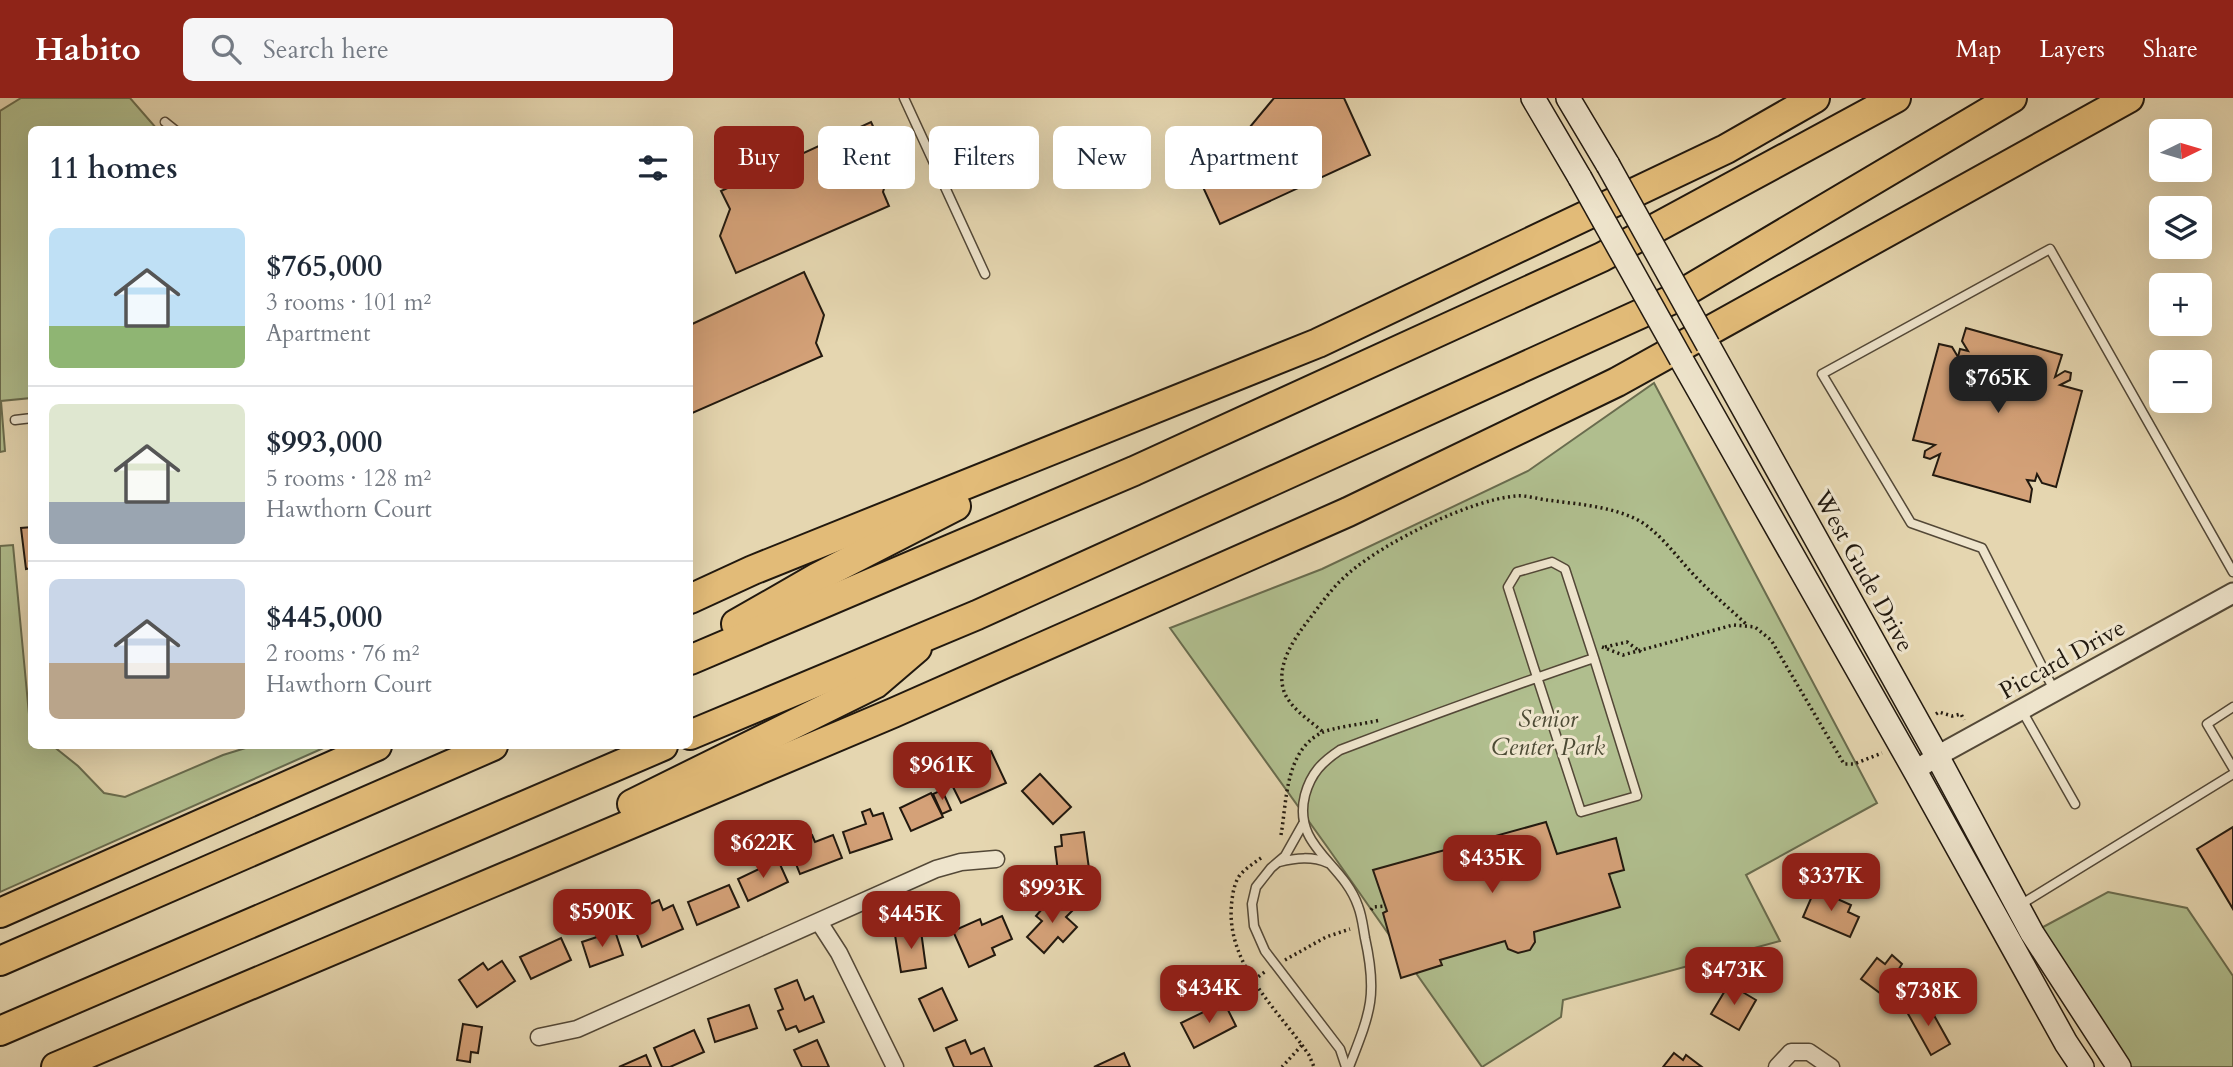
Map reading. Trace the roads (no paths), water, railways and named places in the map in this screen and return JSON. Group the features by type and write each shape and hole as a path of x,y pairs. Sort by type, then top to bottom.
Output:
{"highway":[{"path":"693,598 753,570 1318,343 1726,149 1815,98"},
{"path":"693,659 1134,471 1602,257 1896,98"},
{"path":"693,733 938,631 1671,300 2012,98"},
{"path":"56,1067 893,713 1348,512 1617,382 2129,98"},
{"path":"693,649 818,577 1104,429"},
{"path":"382,929 875,684 938,631"},
{"path":"0,914 371,749"},
{"path":"0,961 486,749"},
{"path":"0,1031 656,749"}],"main road":[{"path":"1533,98 2082,1067"},
{"name":"West Gude Drive","path":"1569,98 1937,756 2032,933 2119,1067"}],"street":[{"name":"Piccard Drive","path":"1915,771 2054,690 2233,593"},
{"path":"539,1037 577,1029 936,869 961,862 996,859"},
{"path":"819,922 839,953 895,1067"},
{"path":"1777,1067 1791,1052 1809,1052 1831,1067"}],"lane":[{"path":"904,98 985,274"},
{"path":"2054,690 1982,548 1911,523 1822,374 2050,249 2233,572"},
{"path":"15,420 28,418"},
{"path":"1552,562 1565,569 1593,654 1637,796 1581,812 1508,587 1517,572 1552,562"},
{"path":"1347,1067 1365,1029 1372,997 1371,963 1359,906 1348,886 1312,841 1303,824 1302,809 1309,780 1322,762 1340,750 1593,654"},
{"path":"2233,707 2207,724 2233,768"},
{"path":"2021,709 2075,804"},
{"path":"2018,906 2233,774"},
{"path":"1303,824 1284,856 1256,887 1252,904 1254,926 1265,951 1340,1049 1347,1067"},
{"path":"1277,862 1301,858 1319,859 1331,864"}],"park label":[{"name":"Senior Center Park","path":"1548,733"}]}
